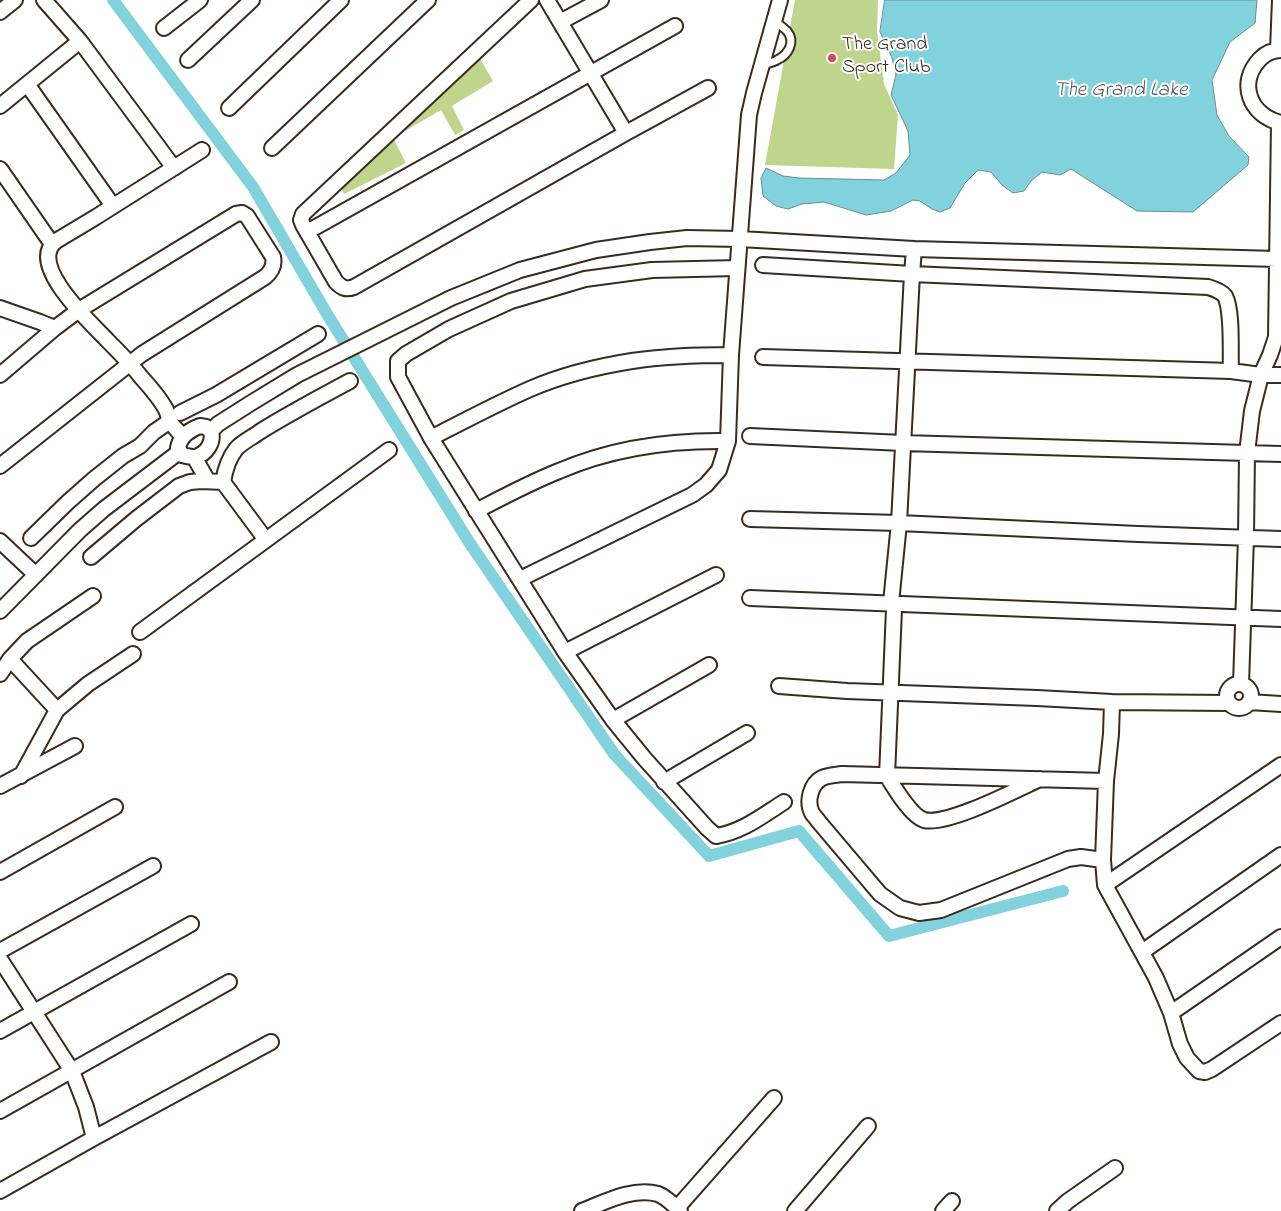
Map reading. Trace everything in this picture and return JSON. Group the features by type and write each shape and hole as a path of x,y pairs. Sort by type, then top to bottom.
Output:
{"street":[{"path":"0,12 15,0"},
{"path":"44,0 80,41 174,168"},
{"path":"164,28 200,0"},
{"path":"188,60 252,0"},
{"path":"229,108 341,0"},
{"path":"272,148 428,0"},
{"path":"531,0 303,214 301,220 307,232 336,282 343,288 350,288 708,88"},
{"path":"547,0 626,133"},
{"path":"560,22 601,0"},
{"path":"520,579 692,495 706,485 719,470 728,441 731,355 749,115 780,0"},
{"path":"1241,684 1247,453 1252,410 1261,375 1276,337 1280,123 1256,110 1250,99 1248,87 1249,76 1255,65 1263,56 1274,50 1280,50 1280,0"},
{"path":"307,232 675,26"},
{"path":"0,106 80,41"},
{"path":"27,84 113,206"},
{"path":"187,433 130,364 59,286 52,274 48,252 52,244 202,150"},
{"path":"0,169 52,244"},
{"path":"0,375 79,310 229,218 242,213 247,216 273,257 274,262 270,273 142,354 0,466"},
{"path":"211,431 218,424 297,375 451,298 520,270 596,250 687,238 740,239 914,249 1277,259"},
{"path":"914,249 899,523 891,603 894,609 887,776 914,813 923,820 954,817 1040,779"},
{"path":"763,266 1208,287 1224,295 1230,316 1231,371"},
{"path":"737,268 652,270 585,279 511,301 450,329 406,354 398,362 398,377 431,438 565,652 613,720 664,782 716,836 730,834 745,827 784,802"},
{"path":"0,308 55,328"},
{"path":"31,538 94,479 123,456 140,446 172,414 216,395 318,334"},
{"path":"431,438 530,389 560,378 631,361 673,356 731,355"},
{"path":"763,357 1231,371 1281,376"},
{"path":"266,540 223,482 226,468 237,448 246,441 350,381"},
{"path":"200,426 206,427 211,431 212,442 209,447 194,457 182,455 178,444 187,433 200,426"},
{"path":"750,436 903,443 1281,454"},
{"path":"476,511 559,470 622,451 700,440 728,441"},
{"path":"209,447 226,468"},
{"path":"140,632 389,450"},
{"path":"0,612 80,530 104,509 180,452"},
{"path":"194,457 208,481"},
{"path":"91,557 179,486 190,482 223,482"},
{"path":"750,519 899,523 1281,539"},
{"path":"0,541 36,575"},
{"path":"565,652 716,575"},
{"path":"0,674 27,641 93,596"},
{"path":"750,598 1281,619"},
{"path":"21,776 57,710 88,684 133,654"},
{"path":"10,660 57,710"},
{"path":"613,720 709,665"},
{"path":"1235,684 1241,684 1250,691 1251,697 1244,706 1239,708 1233,707 1229,703 1227,692 1235,684"},
{"path":"779,686 847,691 1112,702 1229,703"},
{"path":"1112,702 1102,860 1106,885 1156,978 1187,1058 1199,1071 1204,1072 1212,1069 1281,1023"},
{"path":"1249,702 1281,704"},
{"path":"664,782 747,733"},
{"path":"0,786 75,746"},
{"path":"1106,885 1281,765"},
{"path":"1102,860 1080,857 1068,859 941,910 919,913 900,908 880,894 819,822 812,812 809,800 812,788 817,782 824,777 842,774 1106,781"},
{"path":"0,872 115,807"},
{"path":"1142,952 1281,855"},
{"path":"0,951 153,866"},
{"path":"0,1031 191,924"},
{"path":"1171,1013 1281,937"},
{"path":"0,959 72,1071 86,1107 94,1138"},
{"path":"0,1111 229,982"},
{"path":"0,1191 271,1042"},
{"path":"582,1211 621,1196 636,1193 660,1195 679,1210 774,1098"},
{"path":"795,1211 868,1126"},
{"path":"1057,1211 1115,1168"}],"lane":[{"path":"762,65 776,61 787,54 790,46 790,38 787,31 774,20"}],"green space":[{"name":"The Grand Sport Club","path":"795,0 878,0 877,31 884,84 898,115 894,169 765,165"},
{"path":"479,57 493,81 452,106 464,130 455,135 441,110 393,138 406,163 344,194 340,185"}],"water":[{"name":"The Grand Lake","path":"885,0 1257,0 1255,23 1230,42 1212,80 1217,115 1229,136 1249,157 1248,165 1193,212 1137,211 1071,169 1060,175 1042,172 1031,181 1024,191 1013,193 1002,185 991,172 978,170 965,183 950,208 940,212 920,201 913,200 891,211 866,215 824,202 802,204 788,209 776,206 763,196 761,178 766,168 783,176 799,178 884,180 896,173 910,155 908,131 891,95 896,75 892,58 880,32"}],"waterway":[{"path":"113,0 253,187 327,314 469,542 614,754 709,856 799,831 889,936 1063,891"}],"place":[{"name":"The Grand Sport Club","path":"832,58"}]}
